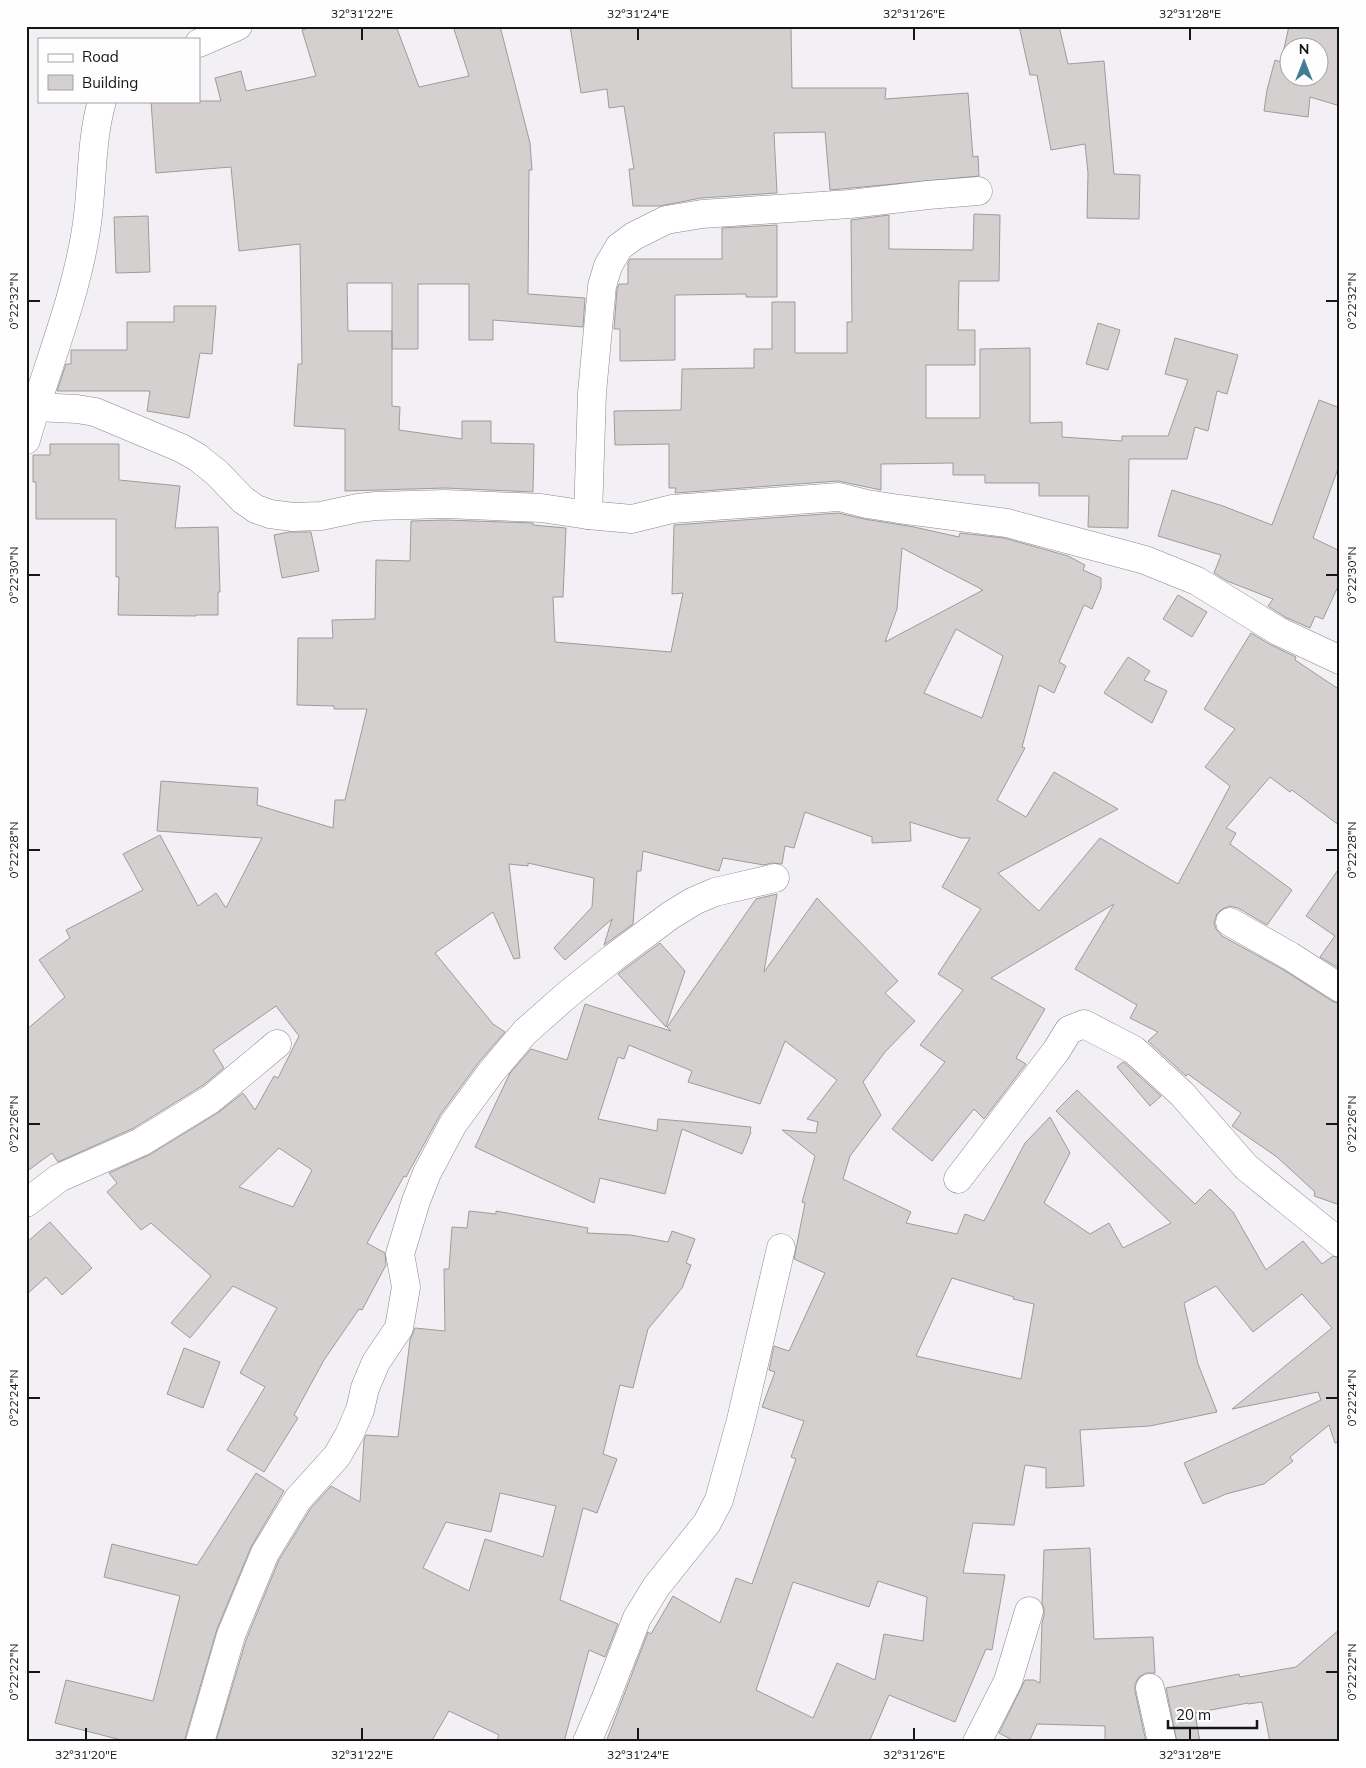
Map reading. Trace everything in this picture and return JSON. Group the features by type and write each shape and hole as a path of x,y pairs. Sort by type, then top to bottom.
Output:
{"street":[{"path":"200,43 238,26"},
{"path":"26,440 70,299 86,231 97,121 102,102"},
{"path":"588,515 592,393 602,286 608,266 619,247 634,236 666,220 702,214 850,204 928,195 978,192"},
{"path":"36,407 95,412 181,448 198,457 217,473 243,500 256,509 270,514 293,517 321,516 376,506 445,504 541,508 632,519 672,509 838,498 899,509 1007,523 1145,560 1197,581 1278,631 1340,660"},
{"path":"200,1742 231,1635 265,1553 298,1498 337,1456 360,1410 376,1362 399,1328 406,1287 400,1254 416,1201 427,1173 453,1124 492,1071 526,1032 561,1000 613,958 670,915 694,901 715,892 775,878"},
{"path":"1230,922 1290,956 1340,988"},
{"path":"958,1179 1056,1051 1069,1030 1084,1024 1134,1050 1182,1094 1246,1167 1340,1243"},
{"path":"26,1203 59,1178 141,1142 211,1099 276,1044"},
{"path":"587,1742 606,1700 637,1618 656,1587 707,1523 719,1500 741,1420 781,1248"},
{"path":"977,1742 1008,1681 1029,1611"},
{"path":"1150,1688 1162,1742"}],"building":[{"path":"315,26 396,26 419,87 469,76 453,26 500,26 530,143 532,170 529,170 528,294 585,298 583,327 493,320 493,340 469,340 469,284 418,284 418,349 392,349 392,406 400,407 399,430 462,439 462,421 491,421 491,443 534,444 533,492 445,488 345,491 345,429 294,426 298,364 302,364 300,244 239,251 231,167 156,173 151,102 221,101 215,78 241,71 246,91 316,76 302,30","holes":["347,283 392,283 392,331 348,331"]},
{"path":"570,26 791,26 792,88 886,88 885,99 968,93 973,157 978,156 979,176 830,190 825,132 774,133 777,193 701,198 660,206 633,206 629,169 634,169 624,106 609,108 607,89 581,93"},
{"path":"1019,26 1059,26 1068,64 1104,61 1114,174 1140,175 1139,219 1087,218 1088,173 1085,144 1051,150 1037,75 1030,75"},
{"path":"1289,26 1340,26 1340,106 1310,97 1308,117 1264,111 1275,60 1278,61 1278,88 1328,88 1328,38 1286,38"},
{"path":"974,214 1000,215 999,281 959,281 958,330 975,330 975,365 926,365 926,418 980,418 980,349 1030,348 1030,423 1062,422 1062,437 1122,441 1122,436 1168,436 1188,380 1165,374 1175,338 1238,355 1227,394 1217,391 1208,431 1195,427 1187,459 1129,459 1128,528 1088,527 1089,496 1039,496 1039,483 985,483 985,475 953,475 953,463 881,464 881,490 838,481 675,493 676,488 669,488 669,444 615,445 614,411 681,410 682,369 754,368 754,349 772,349 772,302 795,302 795,353 847,353 847,322 852,322 851,220 889,215 889,249 973,250"},
{"path":"148,216 150,272 116,273 114,217"},
{"path":"777,225 777,297 746,297 746,294 675,295 675,360 620,361 620,329 614,329 617,289 619,284 628,284 628,263 630,259 722,259 722,228"},
{"path":"174,306 216,306 212,354 200,353 189,418 147,411 150,391 57,391 66,364 71,364 71,350 127,350 127,322 174,322"},
{"path":"1098,323 1120,330 1108,370 1086,364"},
{"path":"1319,400 1340,408 1340,463 1313,538 1340,551 1340,582 1323,619 1315,616 1310,628 1285,617 1268,606 1273,599 1227,581 1214,573 1221,555 1158,536 1172,490 1223,506 1272,525"},
{"path":"50,444 119,444 119,480 180,486 175,528 218,527 220,592 218,592 218,615 118,615 119,577 116,577 116,519 36,519 36,482 33,482 33,455 50,455"},
{"path":"838,513 959,537 960,533 1004,538 1068,556 1085,565 1083,570 1101,578 1101,588 1092,609 1084,605 1059,662 1066,666 1054,693 1039,685 1022,747 1025,748 997,800 1026,817 1054,772 1118,809 998,873 1039,911 1100,838 1178,884 1230,786 1205,767 1235,729 1204,709 1251,633 1296,657 1295,660 1340,690 1340,826 1292,790 1290,792 1270,777 1226,828 1236,833 1230,844 1292,890 1267,925 1238,908 1230,906 1222,909 1217,914 1214,922 1216,929 1222,936 1340,1004 1340,1205 1314,1196 1315,1192 1277,1157 1232,1126 1241,1113 1188,1074 1186,1076 1148,1041 1158,1032 1130,1018 1137,1005 1075,969 1114,904 991,978 1045,1009 1016,1058 1026,1064 984,1119 974,1109 932,1161 892,1129 945,1062 920,1045 963,990 938,974 981,909 942,887 970,838 961,838 910,822 911,841 872,843 872,837 805,812 794,848 785,846 782,864 772,863 764,865 723,858 719,871 643,851 641,871 637,871 633,924 604,945 612,919 565,960 554,948 592,907 594,878 528,863 528,866 509,864 520,958 514,959 493,912 435,953 493,1024 505,1032 479,1062 440,1115 367,1243 385,1253 386,1265 362,1310 359,1309 324,1360 294,1415 298,1418 264,1472 227,1450 265,1387 240,1373 277,1308 233,1286 190,1338 171,1323 211,1276 151,1223 141,1230 107,1192 117,1183 109,1173 149,1155 219,1112 243,1093 255,1110 274,1076 278,1078 299,1036 276,1006 213,1050 224,1068 202,1086 134,1128 58,1162 52,1153 26,1172 26,1030 65,997 39,960 70,938 66,930 143,890 123,854 160,835 198,906 216,893 226,908 262,838 157,831 161,781 258,788 257,805 333,828 335,800 345,800 367,709 334,709 334,706 297,705 298,638 333,638 332,620 375,619 376,560 410,561 411,521 445,520 533,523 533,525 566,528 563,597 553,597 555,642 671,652 683,593 672,594 674,525","holes":["902,548 983,590 885,642 897,609","956,629 1003,656 982,718 924,693","279,1148 312,1170 293,1207 239,1187"]},
{"path":"289,532 311,532 319,571 282,578 274,535"},
{"path":"1178,595 1207,612 1192,637 1163,619"},
{"path":"1128,657 1150,671 1144,680 1167,691 1152,723 1104,693"},
{"path":"1340,867 1340,969 1320,957 1335,936 1306,916"},
{"path":"777,894 764,972 817,898 898,981 885,993 915,1021 885,1052 863,1082 881,1115 850,1156 843,1179 911,1212 906,1223 957,1234 965,1214 984,1221 1025,1143 1050,1117 1070,1153 1044,1203 1090,1234 1109,1223 1123,1248 1171,1223 1056,1111 1077,1090 1195,1204 1210,1189 1233,1212 1266,1270 1303,1241 1322,1264 1333,1256 1340,1258 1340,1442 1335,1443 1329,1425 1290,1457 1293,1461 1264,1484 1226,1494 1203,1504 1184,1463 1321,1400 1318,1392 1232,1409 1332,1328 1302,1294 1253,1332 1216,1286 1184,1303 1198,1364 1217,1412 1150,1426 1080,1430 1084,1486 1046,1488 1046,1468 1025,1465 1014,1525 973,1523 963,1573 1005,1575 992,1650 986,1649 955,1722 889,1695 869,1742 606,1742 648,1632 651,1634 673,1596 720,1623 736,1578 752,1584 796,1459 791,1457 804,1421 762,1407 775,1372 769,1370 774,1346 789,1351 825,1273 794,1259 805,1203 802,1202 815,1156 782,1130 816,1133 818,1122 807,1119 837,1080 785,1041 760,1104 688,1082 692,1071 629,1045 624,1059 618,1057 598,1119 657,1131 658,1119 751,1127 751,1132 742,1154 682,1129 665,1194 600,1178 594,1203 475,1147 510,1073 531,1049 567,1060 585,1004 671,1031 667,1027 756,899","holes":["952,1278 1014,1297 1013,1299 1034,1304 1021,1379 916,1356","878,1581 927,1597 923,1641 884,1634 875,1680 837,1663 813,1718 756,1690 793,1582 869,1607"]},
{"path":"660,943 685,971 666,1027 618,974"},
{"path":"1123,1062 1161,1096 1150,1106 1117,1067"},
{"path":"469,1211 496,1214 496,1211 588,1228 587,1233 631,1235 668,1242 672,1231 695,1239 686,1263 691,1265 682,1288 648,1329 633,1388 620,1385 603,1454 617,1459 597,1513 583,1508 560,1600 618,1624 605,1657 589,1650 564,1742 496,1742 499,1735 449,1711 431,1742 216,1741 246,1640 279,1560 311,1508 331,1486 360,1502 364,1440 366,1435 398,1437 410,1340 415,1328 445,1331 444,1269 449,1269 452,1227 467,1228","holes":["500,1493 556,1506 543,1557 485,1539 469,1591 423,1568 446,1522 491,1532"]},
{"path":"50,1222 92,1268 62,1295 46,1277 26,1295 26,1243"},
{"path":"184,1348 220,1362 203,1408 167,1394"},
{"path":"256,1473 284,1491 251,1547 217,1629 184,1742 129,1742 55,1723 66,1680 153,1701 180,1596 104,1577 112,1544 197,1565"},
{"path":"1090,1548 1094,1639 1153,1637 1155,1673 1146,1673 1139,1677 1135,1684 1146,1742 1105,1742 1105,1726 1037,1724 1029,1742 1016,1742 999,1733 1025,1680 1034,1680 1040,1683 1042,1623 1044,1615 1042,1604 1044,1550"},
{"path":"1340,1629 1340,1742 1270,1742 1262,1702 1195,1713 1200,1742 1177,1742 1166,1688 1239,1674 1240,1677 1296,1667"}]}
